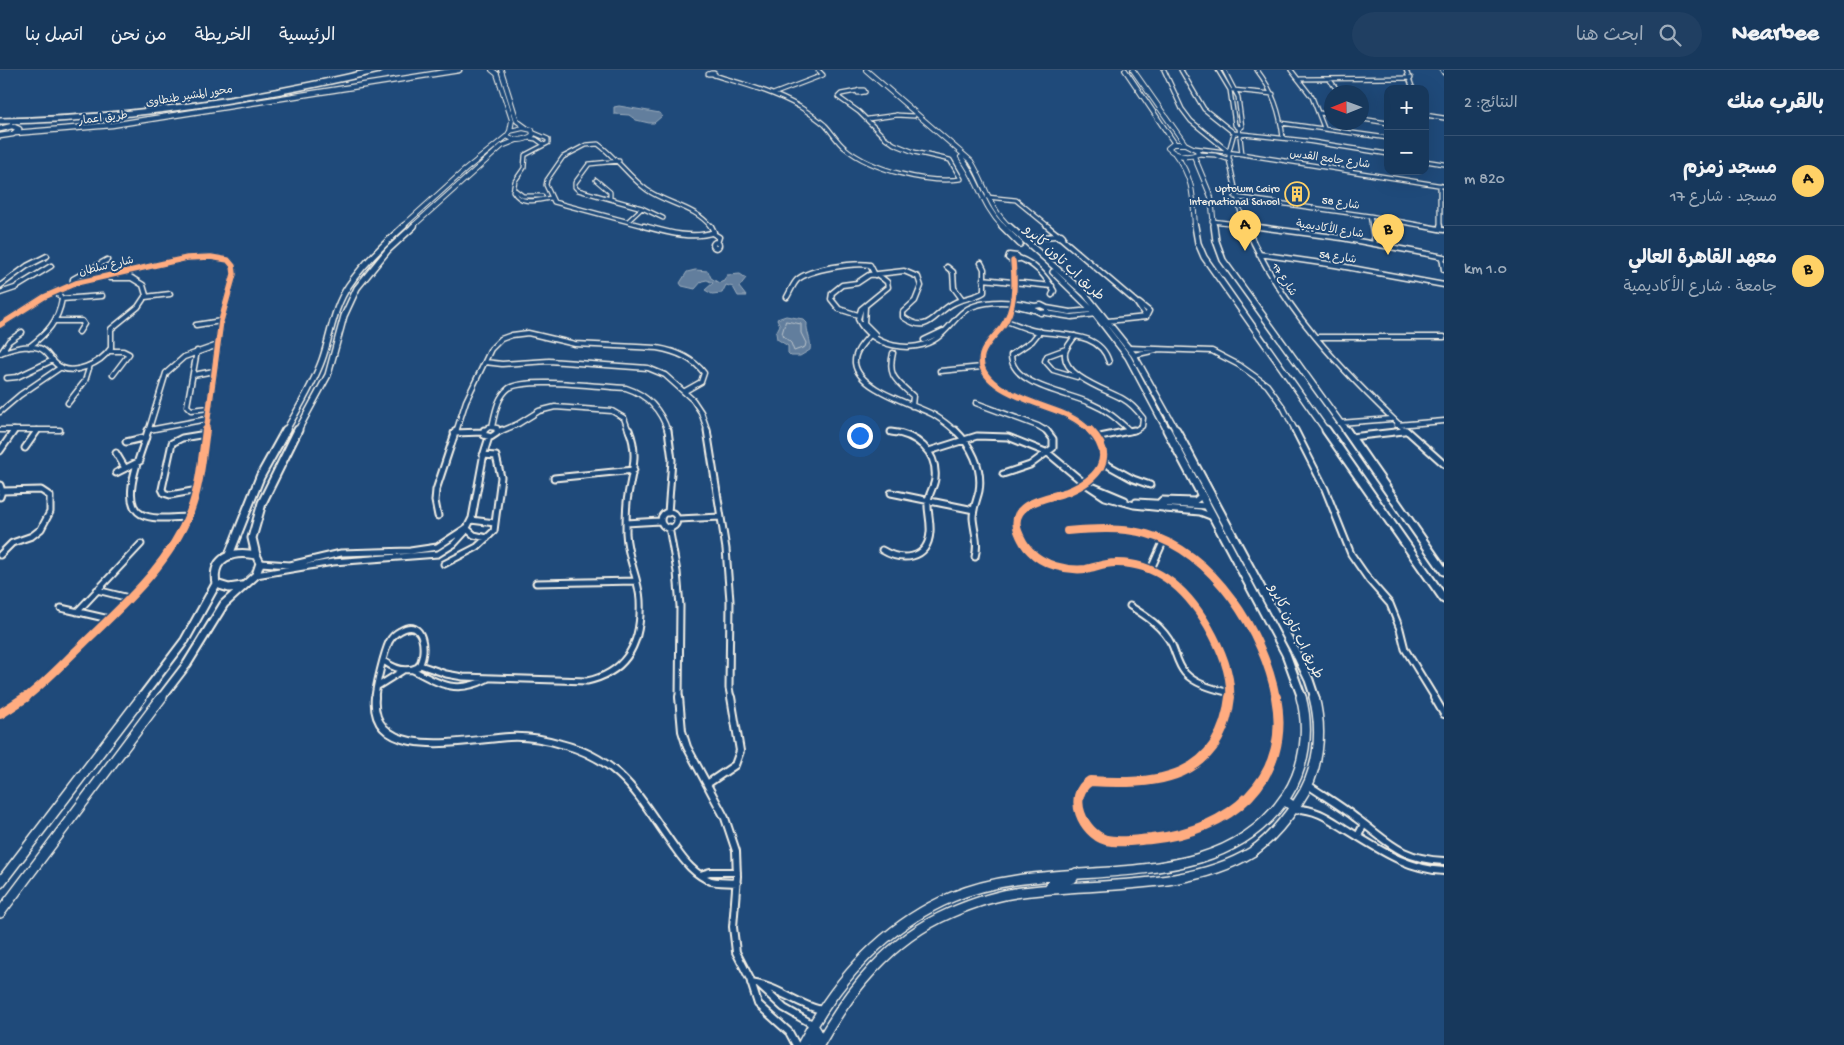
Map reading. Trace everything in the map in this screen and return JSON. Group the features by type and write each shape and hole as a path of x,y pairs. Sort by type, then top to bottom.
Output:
{"highway":[{"name":"محور المشير طنطاوى","path":"0,118 66,117 150,109 318,81 368,70"},
{"name":"محور المشير طنطاوى","path":"0,118 70,120 150,112 319,83 379,70"}],"main road":[{"name":"طريق اعمار","path":"0,129 12,126 19,128 53,128 106,123 446,70"},
{"name":"طريق اعمار","path":"0,136 15,133 98,127 459,70"},
{"path":"15,133 19,128"}],"street":[{"path":"492,70 497,74 512,120 509,133"},
{"path":"501,70 518,120 528,129 532,136 543,144"},
{"path":"772,94 823,75 818,70"},
{"name":"طريق اب تاون كايرو","path":"802,1045 812,1024 841,982 872,949 900,926 932,906 977,887 1020,879 1170,866 1195,862 1217,855 1234,847 1253,834 1284,800 1300,770 1306,745 1306,720 1297,678 1140,377 1122,348 1094,312 1053,271 1007,232 985,205 971,161 869,72 861,70"},
{"name":"طريق اب تاون كايرو","path":"819,1045 852,991 869,970 909,936 939,918 973,905 1019,892 1164,879 1220,868 1258,848 1279,831 1296,809 1308,786 1316,759 1319,730 1312,688 1298,657 1148,377 1134,355 1079,288 1005,223 965,162 930,129 914,116 904,112 861,70"},
{"path":"1125,70 1176,144"},
{"path":"1132,70 1185,144"},
{"path":"1164,70 1182,110 1191,121 1229,152"},
{"path":"1181,70 1204,109 1234,133 1282,138 1384,153"},
{"path":"1218,70 1230,90 1235,125 1240,134 1242,154"},
{"path":"1224,70 1236,90 1242,117 1242,127 1238,128"},
{"path":"1257,70 1279,109 1282,138"},
{"path":"1281,123 1324,128 1320,113 1300,79 1291,70"},
{"path":"1406,70 1411,78 1412,85"},
{"path":"714,75 790,101 825,125 845,148 872,164 916,177 948,181 961,179 950,160 914,152 894,144 884,137 868,119 838,98 841,94 857,91"},
{"path":"1300,79 1411,78"},
{"path":"1329,79 1334,85"},
{"path":"878,85 891,91"},
{"path":"1230,90 1272,94"},
{"path":"868,119 897,115 904,112"},
{"path":"1320,113 1324,114"},
{"path":"1429,115 1444,118"},
{"path":"1369,120 1384,122"},
{"path":"229,555 260,477 316,374 332,320 346,291 378,250 440,192 509,133 528,129"},
{"path":"930,129 943,136"},
{"path":"1337,130 1384,137"},
{"path":"509,133 517,140"},
{"name":"شارع 17","path":"1234,133 1229,152 1235,197 1243,225 1282,292 1316,337 1391,419 1444,464"},
{"path":"256,575 260,563 252,538 262,503 279,466 328,375 336,353 344,316 353,295 364,277 382,256 502,146 532,136 548,139 548,143"},
{"path":"548,143 543,144 524,157 524,168 513,187 514,194 520,200 527,202 536,198 550,196"},
{"path":"536,198 524,196 516,192 515,187 526,168 526,157 548,143"},
{"path":"712,233 714,230 712,227 687,209 648,190 632,177 619,161 601,145 590,144 565,154 547,180 546,185 550,196 557,204 582,208 654,229 698,236 712,233 719,236 718,243"},
{"path":"1444,571 1351,437 1227,266 1214,239 1210,194 1205,179 1195,161 1194,148 1185,144 1171,145 1168,148 1186,167 1192,182 1195,197 1194,230 1204,257 1444,599"},
{"path":"949,147 971,161"},
{"name":"شارع جامع القدس","path":"1194,148 1442,185"},
{"path":"1175,154 1215,155 1230,160"},
{"path":"619,161 589,164 575,183 575,187 578,190 642,208 663,218"},
{"path":"1429,162 1444,164"},
{"path":"468,168 475,169"},
{"path":"596,180 610,192 610,198"},
{"path":"1442,185 1442,229"},
{"path":"596,195 608,190"},
{"path":"440,192 448,194"},
{"path":"520,200 524,196"},
{"name":"شارع 58","path":"1235,197 1370,216 1442,229"},
{"path":"858,315 862,327 871,334 891,344 917,346 932,341 960,314 972,306 988,303 1012,304 1034,308 1042,305 1047,310 1072,316 1094,312 1108,321 1146,316 1136,302 1016,200 988,198"},
{"path":"628,221 642,208"},
{"path":"1370,216 1375,244"},
{"name":"شارع الأكاديمية","path":"1212,221 1375,244 1443,257"},
{"path":"1007,232 1029,245 1056,235"},
{"path":"1022,239 1042,239"},
{"name":"شارع 54","path":"1259,254 1344,266 1444,285"},
{"path":"1013,261 1008,259 1008,256 1013,255 1032,264 1052,286 1054,292 1052,295"},
{"path":"0,286 27,266 46,256"},
{"name":"شارع سلطان","path":"0,324 38,300 72,285 198,257 214,257 227,260 234,268 221,321"},
{"path":"1443,257 1444,270"},
{"path":"1013,261 1019,258"},
{"path":"72,285 73,279 107,260"},
{"path":"1013,261 1015,284 1012,304 1006,321 983,349 982,367 990,379 1003,390 1072,418 1095,438 1101,448 1104,463"},
{"path":"787,297 796,280 818,269 840,268 862,263 870,266 876,275 887,282 888,287 858,315"},
{"path":"858,315 839,310 832,301 831,295 842,285 855,284 870,275 904,271 918,277 921,284 920,293 915,301 902,312 903,317 913,324 923,325 930,322 953,303 982,294 984,290 984,269 981,263"},
{"path":"1,292 15,288 48,270 51,266"},
{"path":"946,266 953,272 954,288 962,299"},
{"path":"0,412 20,395 61,367 90,365 100,360 110,350 112,329 138,307 145,297 144,287 128,276 128,272"},
{"path":"92,280 132,278"},
{"path":"983,279 1015,284 1052,286"},
{"path":"29,347 49,331 57,321 62,299 56,291"},
{"path":"145,297 170,294"},
{"path":"62,299 102,296"},
{"path":"865,307 864,323 871,334"},
{"path":"1034,308 1038,313 1047,310"},
{"path":"57,321 82,321 84,324 79,332"},
{"path":"0,714 31,694 109,619 161,562 188,517 198,490 221,321 196,325"},
{"path":"1006,321 1040,331 1090,340 1099,345 1108,356 1108,362"},
{"path":"1040,331 1036,338 1011,355 1010,362 1014,371 1031,381 1076,396 1098,406 1130,431"},
{"path":"0,353 9,341 22,332"},
{"path":"438,516 435,501 436,490 466,400 491,349 508,336 520,333 582,345 662,348 677,353 700,367 704,373 704,379 701,383 685,390"},
{"path":"871,334 859,345 856,354 856,364 861,374 876,389 940,419 963,439 974,458 979,473 979,488 974,510 973,529 977,548 975,557"},
{"path":"1075,336 1067,348 1065,356 1067,364 1082,378"},
{"path":"1316,337 1444,337"},
{"path":"188,517 151,517 141,514 134,509 130,491 166,373 178,360 197,351 218,345"},
{"path":"0,353 29,347 42,350 61,367"},
{"path":"1067,348 1047,356 1046,364 1053,370 1082,378 1126,399 1141,413 1143,423 1140,428 1095,438"},
{"path":"1129,348 1212,351 1239,365 1266,385 1282,407 1325,489 1352,554 1369,580 1390,604 1400,629 1404,649 1444,714"},
{"path":"110,350 123,351 129,354 113,375"},
{"path":"1134,355 1157,350"},
{"path":"197,351 188,408 194,410 209,408"},
{"path":"893,353 890,364 892,375 897,384 913,396 912,406"},
{"path":"7,378 17,377 53,360"},
{"path":"485,362 502,364 549,361 642,368 665,375 685,390 697,406 706,426 721,517 729,582 729,688 740,751 735,765 707,784"},
{"path":"68,403 85,381 90,365"},
{"path":"940,371 982,367"},
{"path":"193,375 214,371"},
{"path":"492,426 499,398 510,388 522,384 536,383 626,388 640,391 649,398 656,408 669,438 672,460 668,513"},
{"path":"976,403 1043,428 1054,442 1048,453 1029,466 1003,474"},
{"path":"0,913 188,664 224,604 242,586 256,575 333,562 378,557 438,554 454,546 463,537 471,520 480,489 483,455 489,437 549,408 566,407 615,412 624,418 632,438 635,457 627,501 628,556 636,581 641,608 637,634 628,658 613,672 601,678 587,681 536,678 488,679 446,674 420,665"},
{"path":"149,430 208,419"},
{"path":"1340,423 1391,419"},
{"path":"1397,425 1444,421"},
{"path":"454,433 483,432 492,426 497,428 498,432"},
{"path":"0,430 60,430"},
{"path":"0,451 14,430"},
{"path":"26,448 37,431"},
{"path":"1351,437 1404,431"},
{"path":"483,432 489,437"},
{"path":"882,550 896,558 904,559 919,555 929,536 928,501 935,479 935,469 929,451 913,436 891,432"},
{"path":"198,490 170,495 164,493 162,489 172,443 182,438 206,434"},
{"path":"929,451 977,436 1000,436 1016,440 1048,453 1084,484 1105,497 1119,502 1162,506 1204,513 1213,518"},
{"path":"126,442 147,437"},
{"path":"116,454 125,468"},
{"path":"444,564 467,553 488,538 495,530 501,488 500,468 496,456 483,455"},
{"path":"116,473 140,461"},
{"path":"1067,531 1128,530 1164,540 1192,556 1211,572 1229,593 1243,616 1263,656 1274,684 1279,712 1277,744 1266,774 1258,787 1234,810 1218,821 1186,833 1158,839 1110,841 1093,832 1086,825 1078,803 1076,795 1078,788 1090,781 1142,781 1181,772 1199,761 1212,746 1222,730 1228,712 1230,693 1222,658 1206,624 1196,608 1177,586 1151,569 1116,563 1082,569 1062,568 1040,560 1024,546 1017,524 1021,511 1034,500 1063,493 1084,484 1104,463"},
{"path":"1104,463 1119,470 1134,482 1150,485"},
{"path":"554,478 634,470"},
{"path":"0,485 2,491 0,497"},
{"path":"0,555 14,541 38,532 42,528 51,504 50,496 40,490 2,491"},
{"path":"891,493 974,510"},
{"path":"1192,503 1198,500 1200,494"},
{"path":"1162,506 1162,500 1207,506"},
{"path":"1192,503 1195,512"},
{"path":"660,521 662,516 668,513 675,515 678,519 721,517"},
{"path":"660,521 663,525 669,527 676,524 678,519"},
{"path":"471,520 495,522"},
{"path":"626,523 660,521"},
{"path":"669,527 679,588 678,683 681,721 690,759 723,812 731,831 736,851 737,883 732,923 734,943 740,964 751,983 752,994 758,1004 787,1029 796,1045"},
{"path":"260,563 290,565 342,553 410,551 438,547 466,528"},
{"path":"466,528 474,535 488,538"},
{"path":"1151,569 1164,540"},
{"path":"77,612 141,544"},
{"path":"438,547 438,554"},
{"path":"378,557 381,551"},
{"path":"242,586 229,588 216,584 213,577 215,567 219,561 229,555 244,553 256,555"},
{"path":"1236,562 1256,590 1265,594"},
{"path":"536,583 636,581"},
{"path":"0,883 185,640 216,584"},
{"path":"98,590 129,598"},
{"path":"1130,606 1163,632 1175,652 1180,667 1189,677 1230,693"},
{"path":"60,608 109,619"},
{"path":"1267,620 1273,622 1288,646 1298,657"},
{"path":"412,670 420,665 422,661 422,638 418,630 408,628 401,630 392,637 374,699 377,718 383,728 398,739 426,743 487,737 522,737 555,743 597,757 614,769 629,784 689,866 700,875 717,882 737,883"},
{"path":"185,640 200,643"},
{"path":"385,662 394,668 412,670 437,684 454,688 471,686 488,679"},
{"path":"378,686 391,676 405,670"},
{"path":"1308,786 1364,824 1383,841 1409,856 1420,861 1444,861"},
{"path":"1284,800 1296,809 1315,811 1414,868 1428,872 1444,871"},
{"path":"1358,836 1364,824"},
{"path":"700,875 710,872 737,872"},
{"path":"1048,888 1054,882 1073,878 1076,873"},
{"path":"751,983 770,986 796,1002 821,1010"},
{"path":"751,983 761,986 784,1008 812,1024 816,1032 812,1045"}],"water":[{"path":"619,106 660,113 662,116 654,123 636,120 629,115 614,114 614,107"},
{"path":"695,270 708,271 711,278 719,283 724,281 727,275 740,274 746,278 739,287 746,296 738,296 733,287 726,285 722,293 712,294 705,290 713,283 707,280 702,281 695,289 682,286 680,283 687,272"},
{"path":"786,316 803,319 807,323 810,350 800,356 791,356 788,353 788,346 777,339 776,333 780,325 777,319"}],"cycle path":[{"path":"0,325 44,297 68,286 85,281 187,258 222,258 230,262 233,268 234,274 221,321 198,490 178,536 149,577 114,614 42,684 11,708 0,714"},
{"path":"1013,261 1014,286 1011,310 1001,328 983,351 981,359 983,368 990,379 1002,389 1069,416 1084,425 1096,437 1104,458 1099,470 1081,485 1035,501 1021,511 1017,518 1017,527 1021,539 1026,547 1039,559 1055,566 1082,569 1113,563 1127,564 1147,568 1174,583 1188,597 1203,617 1222,657 1229,683 1229,707 1222,729 1202,758 1193,766 1183,772 1149,782 1090,781 1082,786 1078,792 1079,810 1088,827 1094,833 1101,838 1110,840 1124,841 1176,835 1211,824 1228,815 1255,790 1266,774 1273,757 1279,723 1278,706 1269,673 1256,641 1237,608 1216,579 1204,566 1175,545 1157,537 1135,531 1112,529 1067,531"}],"place":[{"name":"Uptowm Cairo International School","path":"1297,194"},
{"name":"مسجد زمزم","path":"1245,251"},
{"name":"معهد القاهرة العالي","path":"1388,255"}]}
